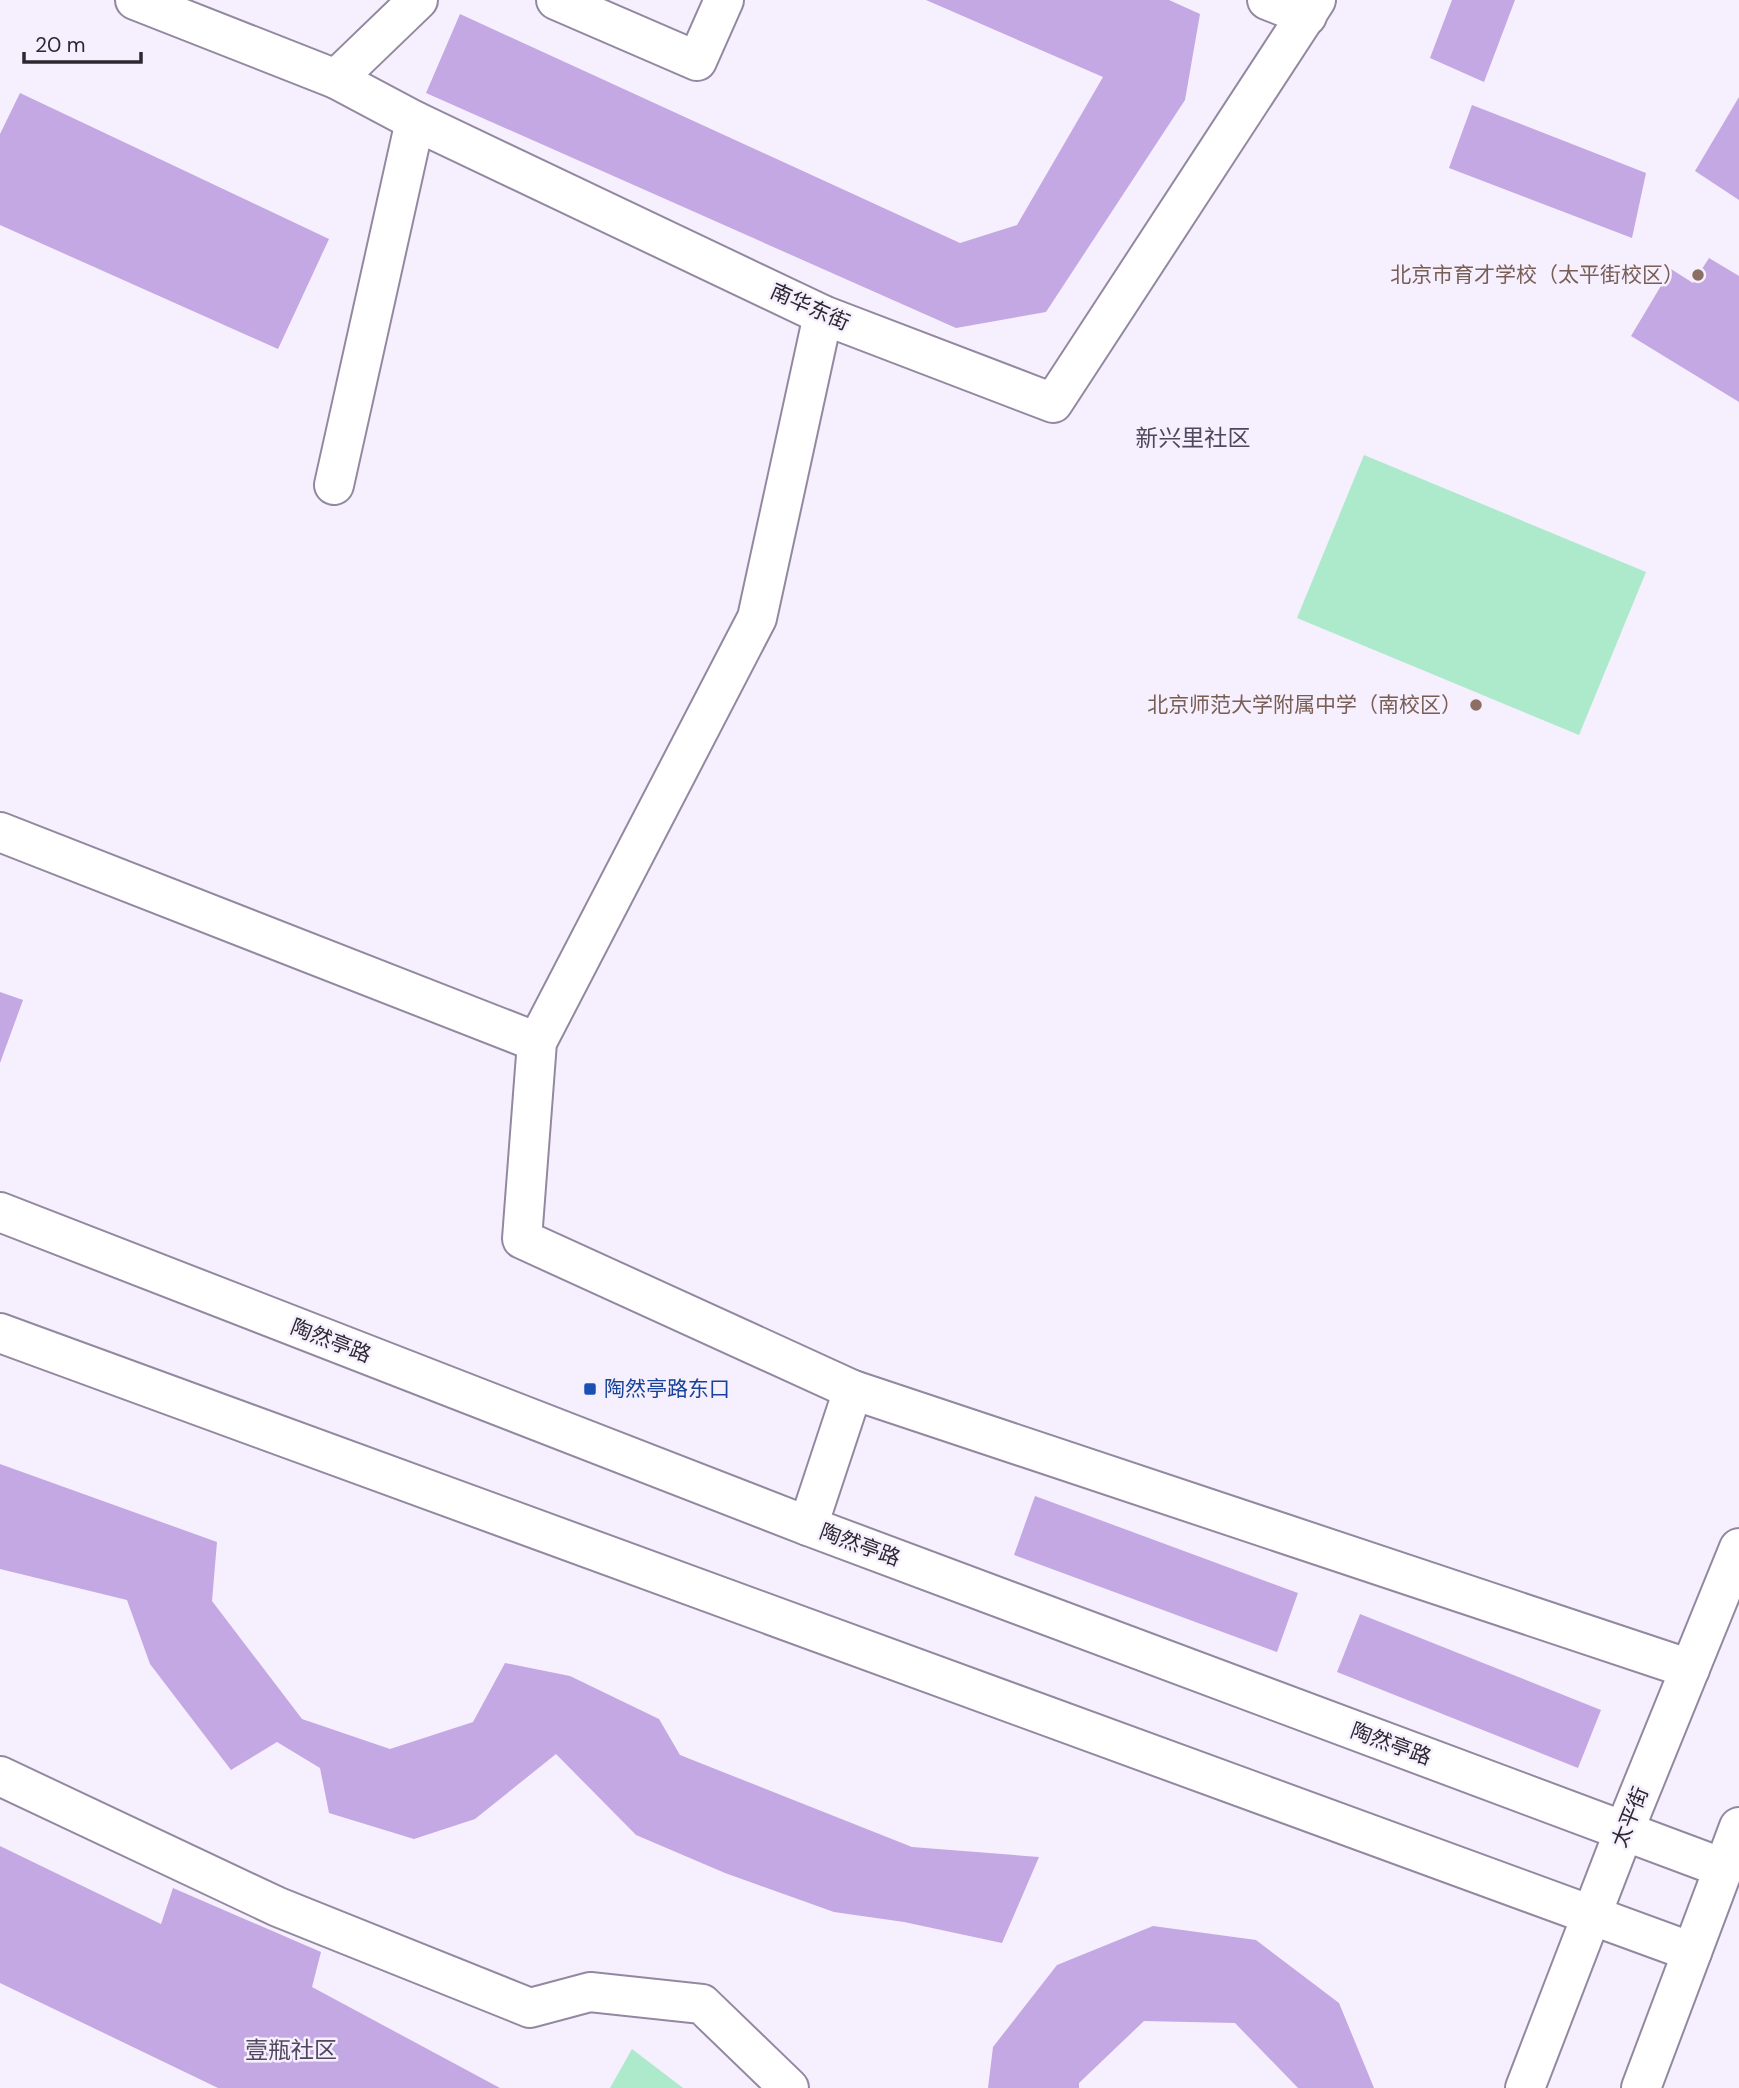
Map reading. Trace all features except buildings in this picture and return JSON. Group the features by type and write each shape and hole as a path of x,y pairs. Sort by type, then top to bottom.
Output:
{"street":[{"name":"南华东街","path":"135,0 336,79 415,121 823,315 1053,403 1312,8"},
{"path":"336,79 418,0"},
{"path":"556,0 697,61 724,0"},
{"path":"1267,0 1312,8"},
{"path":"334,485 415,121"},
{"path":"823,315 757,618 537,1042 522,1239 853,1390 1690,1669"},
{"path":"0,832 537,1042"},
{"name":"陶然亭路","path":"0,1212 808,1526 1624,1831 1731,1868"},
{"path":"0,1333 1692,1952"},
{"path":"808,1526 853,1390"},
{"name":"太平街","path":"1525,2088 1624,1831 1739,1548"},
{"path":"0,1776 278,1906 530,2008 590,1992 702,2004 789,2088"},
{"path":"1640,2088 1692,1952 1731,1868 1739,1827"}],"green space":[{"path":"1364,455 1646,572 1579,735 1297,618"},
{"path":"632,2049 683,2088 610,2088"}],"place":[{"name":"北京市育才学校（太平街校区）","path":"1698,275"},
{"name":"北京师范大学附属中学（南校区）","path":"1476,705"},
{"name":"陶然亭路东口","path":"590,1389"}],"district":[{"name":"新兴里社区","path":"1193,438"},
{"name":"壹瓶社区","path":"291,2050"}]}
